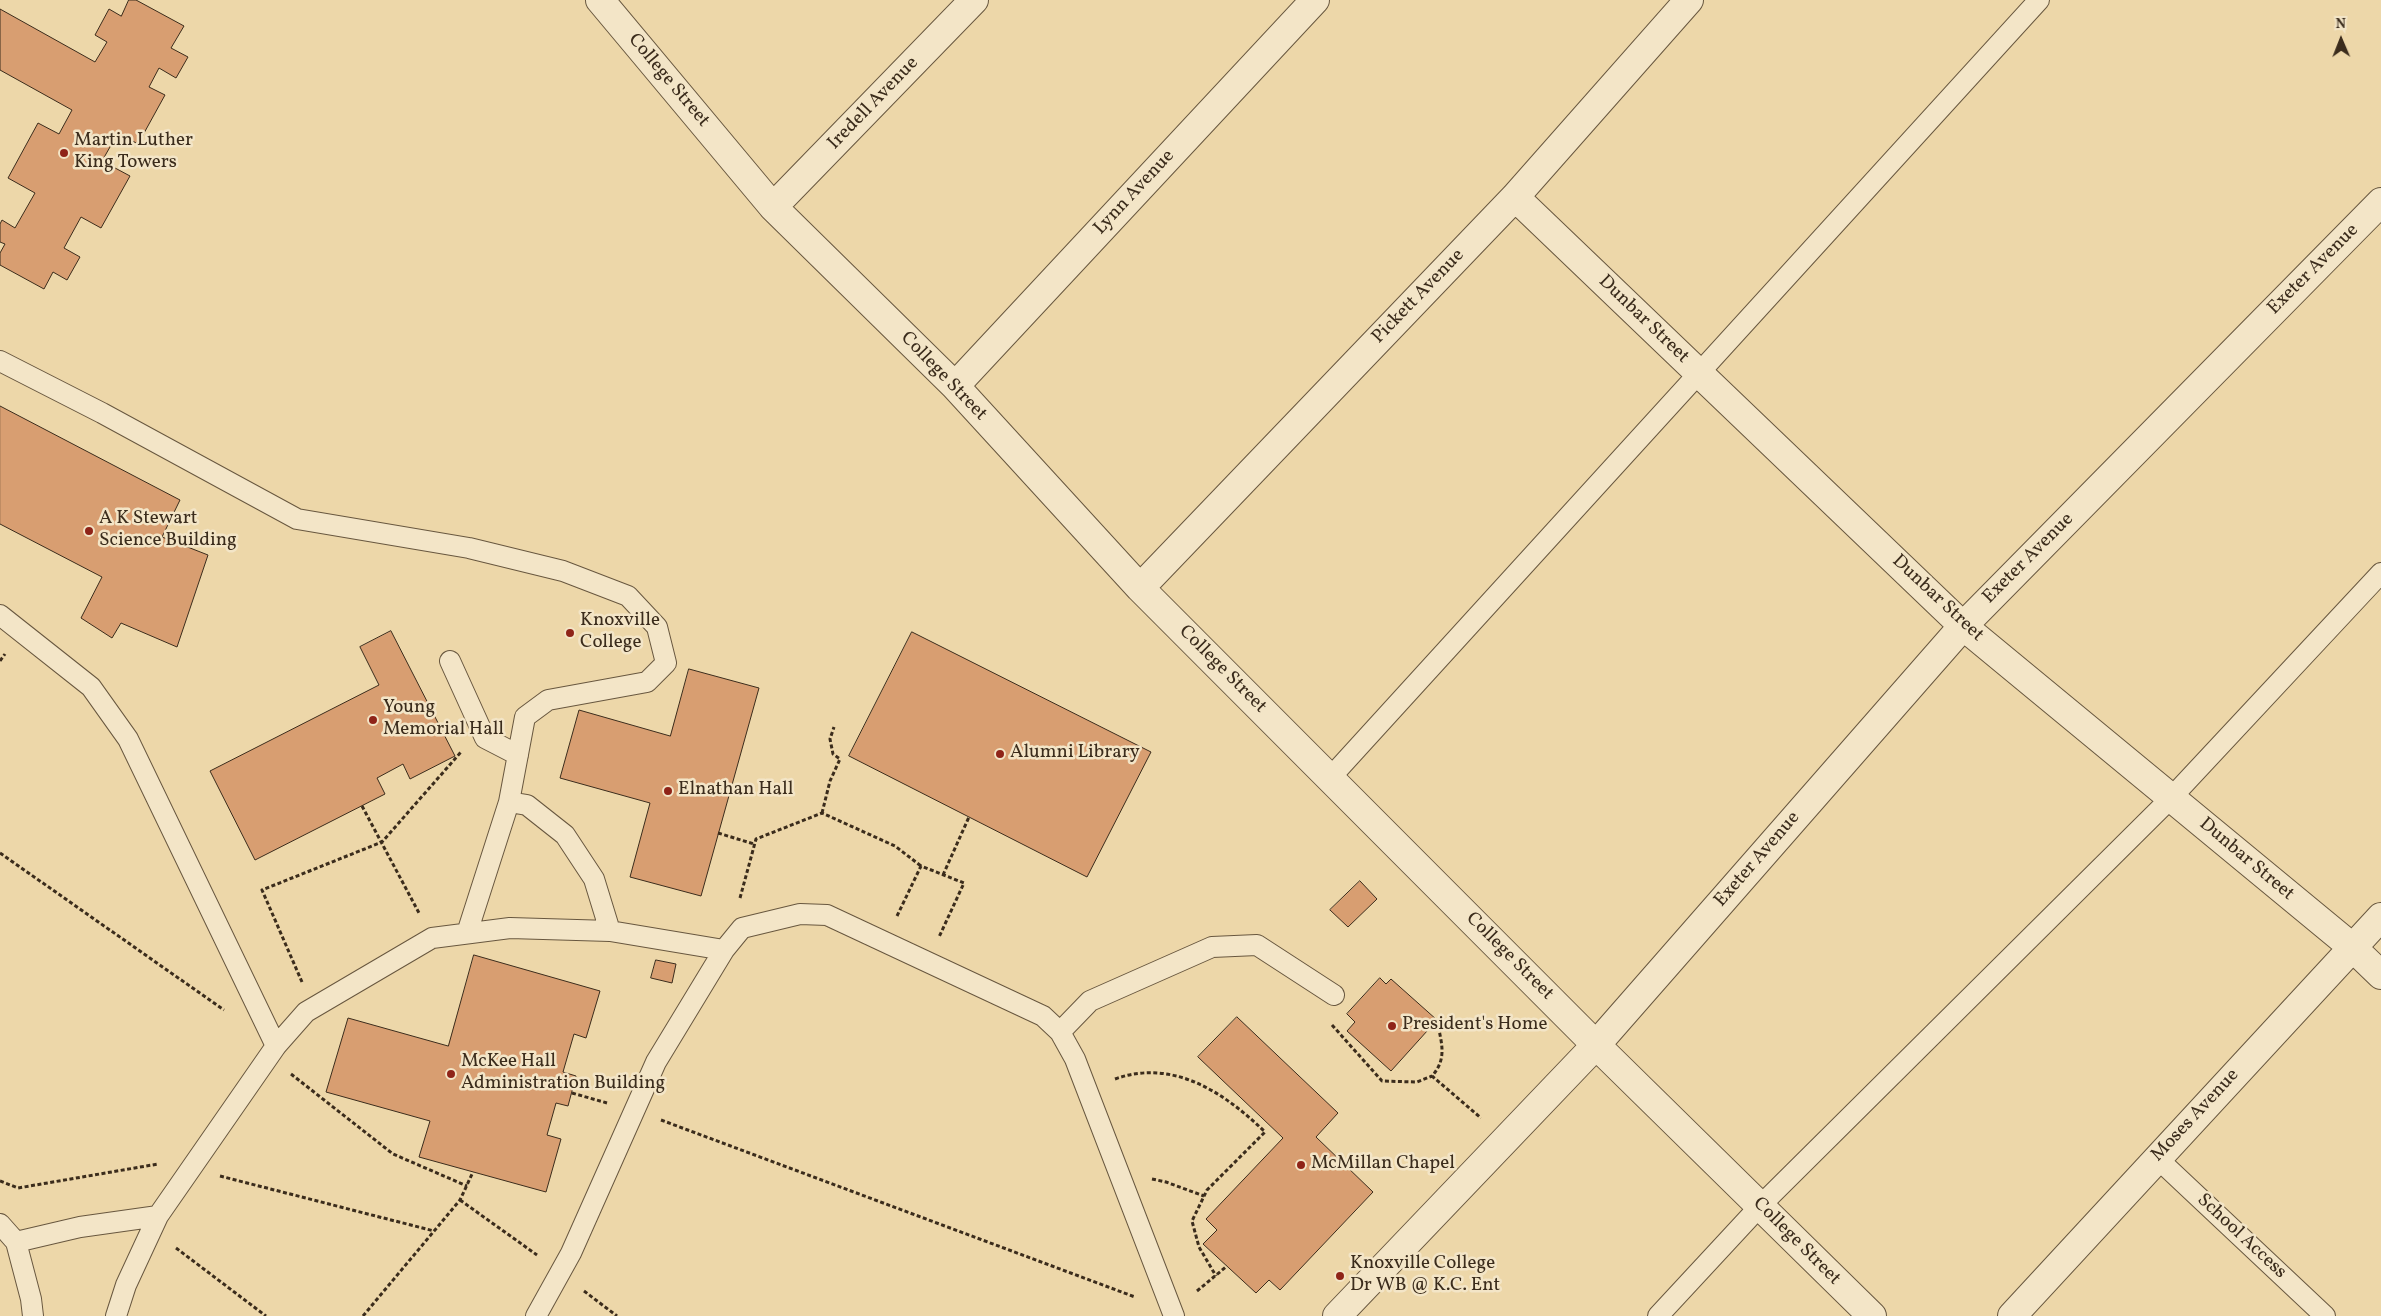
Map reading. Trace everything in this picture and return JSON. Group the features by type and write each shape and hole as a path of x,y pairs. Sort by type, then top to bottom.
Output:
{"street":[{"name":"College Street","path":"600,0 773,207 955,386 1140,588 1596,1045 1872,1316"},
{"name":"Iredell Avenue","path":"773,207 974,0"},
{"name":"Lynn Avenue","path":"955,386 1315,0"},
{"name":"Pickett Avenue","path":"1140,588 1515,197 1689,0"},
{"name":"Dunbar Street","path":"1515,197 1964,626 2352,947 2381,975"},
{"name":"Exeter Avenue","path":"1337,1316 1596,1045 1964,626 2381,202"},
{"name":"Moses Avenue","path":"2012,1316 2381,917"}],"lane":[{"path":"1330,778 2039,0"},
{"path":"0,361 102,413 297,519 469,548 563,570 628,596 657,627 666,663 647,682 548,700 525,717 509,802 467,933"},
{"path":"1658,1316 1760,1206 2171,798 2381,573"},
{"path":"0,615 91,687 128,739 276,1046"},
{"path":"450,661 486,738 518,755"},
{"path":"509,802 527,805 565,835 594,879 610,931"},
{"path":"536,1316 570,1253 656,1062 724,950 742,928 800,914 827,915 1043,1016 1060,1032 1075,1059 1173,1314"},
{"path":"116,1316 126,1286 155,1223 276,1046 306,1012 432,938 510,928 610,931 724,950"},
{"path":"1060,1032 1090,1001 1212,947 1257,945 1334,995"},
{"name":"School Access","path":"2157,1158 2325,1316"},
{"path":"16,1242 80,1227 155,1223"},
{"path":"0,1224 16,1242 31,1299 33,1316"}],"path":[{"path":"822,813 830,782 840,758 833,754 830,739 834,727"},
{"path":"313,1008 262,890 382,842 481,729"},
{"path":"362,806 432,938"},
{"path":"742,928 736,911 756,840 822,813 894,846 921,866 964,883 928,962"},
{"path":"943,875 969,817"},
{"path":"718,833 754,844"},
{"path":"0,853 227,1012"},
{"path":"885,943 921,866"},
{"path":"1334,995 1322,1013 1382,1081 1416,1082 1432,1076 1441,1065 1442,1050 1438,1020"},
{"path":"276,1046 286,1070 392,1154 467,1186"},
{"path":"1087,1089 1124,1076 1161,1072 1191,1079 1241,1109 1265,1132 1207,1190 1192,1221 1198,1247 1216,1276"},
{"path":"1432,1076 1506,1139"},
{"path":"572,1093 635,1110 1173,1314 1227,1266"},
{"path":"0,1180 18,1188 195,1163 434,1231"},
{"path":"363,1316 460,1200 474,1172"},
{"path":"1119,1174 1166,1182 1204,1196"},
{"path":"155,1223 266,1316"}],"building":[{"name":"Martin Luther King Towers","path":"129,0 136,0 184,26 171,48 188,57 176,78 159,68 149,87 165,95 138,144 118,133 102,161 130,176 101,228 81,217 64,248 80,257 67,280 53,272 44,289 0,265 0,253 5,244 0,242 0,224 2,220 15,228 35,193 8,178 38,123 59,134 72,110 0,70 0,9 95,62 107,42 95,35 109,9 121,16"},
{"name":"A K Stewart Science Building","path":"0,406 180,500 162,537 208,555 177,647 121,623 112,638 81,618 102,577 0,524"},
{"name":"Young Memorial Hall","path":"391,631 455,756 410,779 403,764 377,778 385,794 255,860 210,771 379,685 360,647"},
{"name":"Alumni Library","path":"912,632 1151,752 1087,877 849,756"},
{"name":"Elnathan Hall","path":"689,669 759,688 701,896 630,877 650,803 560,778 579,710 670,736"},
{"path":"1360,881 1377,899 1348,927 1330,910"},
{"name":"McKee Hall Administration Building","path":"474,955 600,991 586,1038 574,1034 563,1072 576,1076 568,1106 556,1103 547,1135 561,1139 546,1192 419,1157 430,1121 326,1092 348,1018 448,1046"},
{"path":"656,960 676,964 672,983 651,978"},
{"name":"President's Home","path":"1380,978 1386,984 1391,979 1437,1020 1391,1071 1347,1031 1355,1022 1347,1014"},
{"name":"McMillan Chapel","path":"1237,1017 1338,1113 1316,1137 1373,1192 1280,1290 1269,1280 1256,1293 1203,1244 1217,1230 1206,1219 1283,1138 1198,1057"}],"place":[{"name":"Martin Luther King Towers","path":"64,153"},
{"name":"A K Stewart Science Building","path":"89,531"},
{"name":"Knoxville College","path":"570,633"},
{"name":"Young Memorial Hall","path":"373,720"},
{"name":"Alumni Library","path":"1000,754"},
{"name":"Elnathan Hall","path":"668,791"},
{"name":"President's Home","path":"1392,1026"},
{"name":"McKee Hall Administration Building","path":"451,1074"},
{"name":"McMillan Chapel","path":"1301,1165"},
{"name":"Knoxville College Dr WB @ K.C. Ent","path":"1340,1276"}]}
